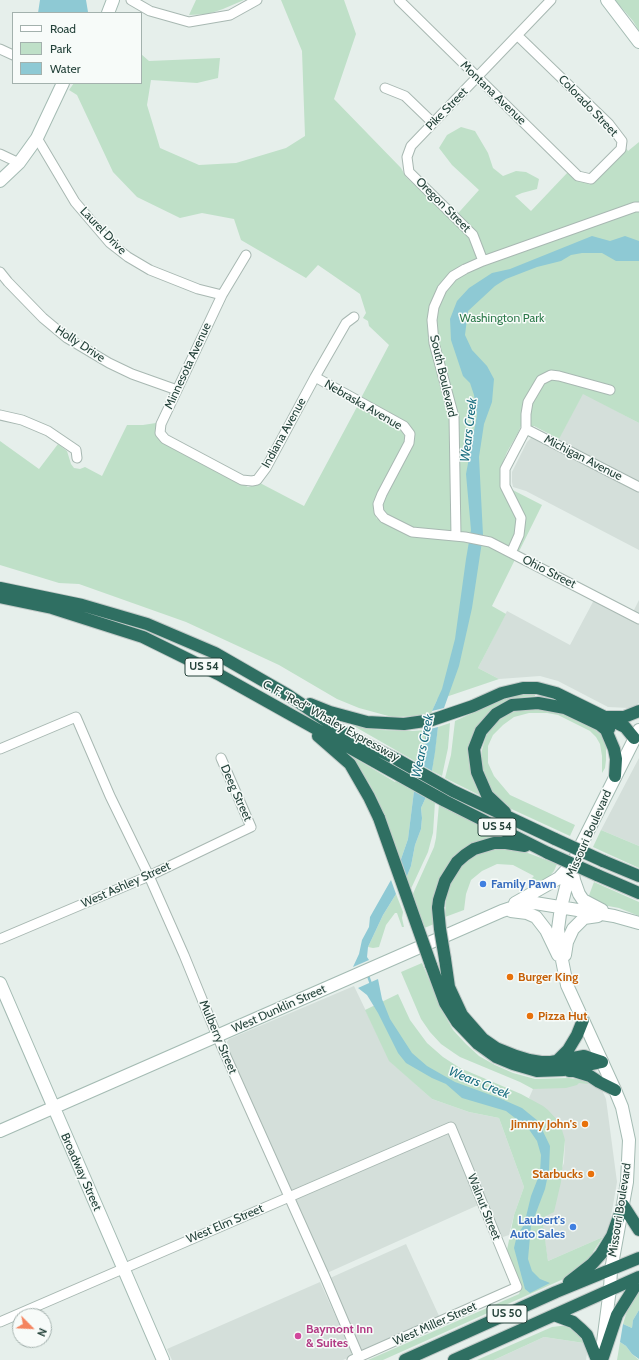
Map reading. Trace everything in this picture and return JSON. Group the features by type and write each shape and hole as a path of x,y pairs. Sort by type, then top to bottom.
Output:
{"highway":[{"name":"C. F. “Red” Whaley Expressway","path":"0,588 82,605 147,624 215,652 288,695 346,734 398,760 452,791 603,861 639,876"},
{"name":"C. F. “Red” Whaley Expressway","path":"0,597 52,608 143,637 218,674 445,801 548,853 639,893"},
{"path":"288,695 330,712 367,722 404,724 432,720 473,706 502,693 523,688 537,688 556,693 600,719 621,735 637,736"},
{"path":"513,820 487,795 477,772 474,750 481,731 496,714 512,705 538,703 565,708 600,719 624,717 639,711"},
{"path":"600,719 614,749 616,759 615,776"},
{"path":"300,720 350,764 369,797 379,818 445,1003 457,1022 478,1044 496,1057 513,1064 537,1070 560,1066 584,1056 602,1062"},
{"path":"548,853 519,844 494,843 474,849 457,862 450,871 441,892 438,908 450,987 462,1015 483,1039 496,1048 529,1060 560,1066 590,1076 615,1090"},
{"path":"560,1066 577,1035 583,1020"},
{"path":"623,1205 639,1230"},
{"path":"556,1292 579,1275 601,1254 612,1236 623,1205"},
{"name":"US 50","path":"405,1360 556,1292 639,1258"},
{"path":"601,1360 617,1315 639,1278"},
{"name":"US 50","path":"454,1360 610,1289 639,1278"},
{"path":"554,1315 572,1322 587,1335 597,1360"}],"main road":[{"path":"108,12 113,0"},
{"path":"607,0 639,42"},
{"path":"0,181 19,163 37,138 63,84"},
{"name":"Missouri Boulevard","path":"601,1360 611,1270 627,1182 629,1140 622,1106 567,985 558,929 561,907 569,875 578,851 615,776 637,736"},
{"path":"502,911 559,878 567,870 578,851"},
{"path":"578,851 573,873 579,894 584,900 614,916 639,923"},
{"name":"West Dunklin Street","path":"0,1131 502,911 520,905 535,903 614,916"},
{"path":"502,911 527,912 536,917 546,930 564,970"},
{"path":"564,970 567,942 570,933 576,924 584,918 590,916 614,916"},
{"name":"Broadway Street","path":"0,983 164,1360"}],"street":[{"path":"131,0 150,12 188,22 230,15 257,0"},
{"name":"Montana Avenue","path":"399,0 578,176 591,179"},
{"name":"Pike Street","path":"409,172 407,157 411,146 551,0"},
{"name":"Colorado Street","path":"518,36 609,124 622,141 621,149 591,179"},
{"path":"0,49 12,55"},
{"path":"384,88 405,96 433,122"},
{"name":"Laurel Drive","path":"37,138 75,202 110,243 128,257 150,270 198,289 222,295"},
{"path":"0,154 19,163"},
{"name":"Oregon Street","path":"409,172 473,235 484,261"},
{"name":"South Boulevard","path":"460,537 454,417 434,343 432,320 434,307 442,289 453,276 484,261 635,207 639,207"},
{"name":"Minnesota Avenue","path":"204,459 165,439 160,433 161,424 222,295 246,255"},
{"name":"Holly Drive","path":"0,272 43,318 67,338 132,374 176,390"},
{"name":"Indiana Avenue","path":"204,459 242,480 257,480 266,468 346,323 354,317"},
{"path":"511,552 519,535 520,518 505,486 505,469 526,429 528,402 541,380 551,375 560,376 610,390"},
{"name":"Nebraska Avenue","path":"315,377 404,426 410,434 409,443 378,504 379,512 384,518 412,532 460,537"},
{"path":"0,415 22,420 48,431 76,450 77,458"},
{"name":"Michigan Avenue","path":"526,429 639,487"},
{"name":"Ohio Street","path":"460,537 485,540 639,619"},
{"name":"Mulberry Street","path":"0,749 76,717 110,796 149,876 184,955 217,1036 325,1277 356,1358"},
{"name":"Deeg Street","path":"221,758 251,827"},
{"name":"West Ashley Street","path":"0,939 149,876 251,827"},
{"name":"West Elm Street","path":"0,1322 451,1127"},
{"name":"Walnut Street","path":"451,1127 517,1287"},
{"name":"West Miller Street","path":"356,1358 517,1287"}],"shaded area":[{"path":"583,393 639,423 639,550 526,491 513,487 512,472 527,442 531,438 536,438 554,447"},
{"path":"594,600 630,618 639,600 639,703 635,706 629,708 608,707 558,681 540,676 499,679 478,668 507,611 570,645"},
{"path":"639,758 639,846 601,830"},
{"path":"354,986 390,1061 432,1099 469,1112 499,1118 524,1187 509,1235 500,1238 485,1202 327,1273 227,1046 227,1042 229,1039"},
{"path":"589,1081 602,1090 606,1099 617,1182 608,1234 607,1237 603,1237 548,1261 541,1218 564,1163 565,1140 529,1098 533,1089"},
{"path":"406,1244 440,1318 363,1351 361,1350 330,1278"},
{"path":"320,1282 351,1350 351,1355 348,1358 343,1360 172,1360 167,1349"},
{"path":"544,1337 584,1343 587,1353 586,1360 494,1360"}],"green space":[{"path":"196,0 244,0 208,14 189,15"},
{"name":"Washington Park","path":"281,0 344,0 356,34 334,99 401,168 406,177 452,220 479,190 452,165 439,148 447,135 461,127 475,131 488,153 493,168 503,176 516,171 526,172 539,179 537,189 515,196 531,211 568,172 585,181 626,148 628,151 639,142 639,423 583,394 559,439 534,426 521,426 507,452 500,470 501,484 542,505 492,606 506,614 478,668 499,679 437,700 430,716 392,717 359,708 337,699 279,665 186,622 79,584 59,583 0,565 0,441 39,469 58,444 67,451 71,464 74,468 80,469 85,467 102,476 127,425 156,423 156,433 161,439 248,487 260,483 304,506 358,405 400,429 405,435 404,444 373,502 374,512 377,519 382,505 414,442 413,432 408,424 400,418 361,398 389,345 369,326 368,321 363,318 366,313 360,294 318,265 306,278 241,240 234,219 202,213 180,218 137,197 113,172 77,95 69,90 73,84 142,84 142,55 149,61 220,58 218,78 197,83 151,80 147,105 160,148 199,165 236,163 286,148 305,136 302,51"},
{"path":"615,0 639,0 639,31 633,21"},
{"path":"524,693 535,694 535,696 523,697 508,701 495,710 470,764 474,782 483,797 445,778 451,755 455,721 504,698"},
{"path":"532,707 559,711 593,728 601,735 606,744 605,768 602,773 600,744 590,731 558,715 547,713 529,713 514,717 503,725 493,735 488,746 488,763 494,776 510,795 575,825 570,836 505,806 488,787 485,777 482,765 482,750 486,736 495,724 506,715"},
{"path":"450,723 448,748 442,776 432,771 438,727"},
{"path":"352,725 380,730 426,730 420,764"},
{"path":"348,754 395,782 396,781 414,791 408,839 399,865 378,800 369,783 347,755"},
{"path":"426,797 435,802 433,833 428,852 409,893 405,881 411,866 415,845 421,829 421,808"},
{"path":"439,804 503,837 455,857 434,924 422,929 411,898 434,847"},
{"path":"601,830 639,846 639,868 593,847"},
{"path":"500,848 515,849 557,864 554,871 548,878 528,884 534,876 513,865 497,864 482,871 471,880 466,894 464,910 445,917 446,898 451,881 458,870 472,857 486,850"},
{"path":"594,882 639,902 639,916 619,908 603,905 588,898"},
{"path":"396,894 403,912 402,918 404,927 402,927 397,913 395,913 386,925 379,947 368,947 383,915"},
{"path":"422,963 442,1010 453,1030 479,1056 513,1073 535,1079 569,1078 589,1081 588,1084 579,1083 566,1088 533,1089 460,1057 441,1044 421,1019 401,972"},
{"path":"398,994 410,1020 427,1043 443,1057 460,1068 521,1094 543,1106 560,1123 565,1140 561,1182 554,1212 542,1218 548,1261 603,1237 593,1252 594,1255 570,1276 383,1360 368,1360 519,1294 520,1291 507,1250 514,1215 524,1187 499,1118 469,1112 432,1099 389,1061 365,1010"},
{"path":"639,1292 639,1310 633,1320 632,1328 623,1324 629,1305"},
{"path":"567,1326 574,1329 584,1343 544,1337 494,1360 477,1360 552,1327"},
{"path":"620,1342 626,1346 639,1360 617,1360"}],"water":[{"path":"40,0 86,0 88,12 38,12"},
{"path":"592,236 610,241 625,236 639,241 639,261 616,261 602,253 582,253 571,255 561,261 537,267 506,279 495,286 468,311 465,335 472,350 487,366 494,379 492,402 484,424 479,457 483,535 472,608 459,666 444,708 432,711 442,689 455,639 471,530 466,474 477,415 474,395 470,383 463,376 451,340 450,319 457,301 469,288 492,273 510,269"},
{"path":"438,727 432,771 420,764 426,730"},
{"path":"414,791 426,797 421,808 421,829 415,845 411,866 405,881 399,865 408,839"},
{"path":"391,880 396,894 383,915 368,947 367,957 369,960 353,967 359,954 362,940 369,927 370,917"},
{"path":"378,979 382,999 390,1019 412,1053 427,1066 455,1082 522,1108 538,1121 550,1146 549,1170 545,1189 531,1226 528,1259 532,1271 540,1279 550,1283 530,1293 525,1289 514,1248 517,1235 524,1225 531,1196 540,1173 541,1155 537,1141 528,1128 506,1111 462,1098 446,1084 406,1063 398,1053 378,1013 367,995 358,988"},
{"path":"639,1310 639,1359 620,1342 623,1324 632,1328 633,1320"}],"waterway":[{"name":"Wears Creek","path":"367,973 371,984"}],"place":[{"name":"Family Pawn","path":"483,884"},
{"name":"Burger King","path":"510,977"},
{"name":"Pizza Hut","path":"530,1016"},
{"name":"Jimmy John's","path":"585,1124"},
{"name":"Starbucks","path":"591,1174"},
{"name":"Laubert's Auto Sales","path":"573,1227"},
{"name":"Baymont Inn & Suites","path":"298,1336"}]}
